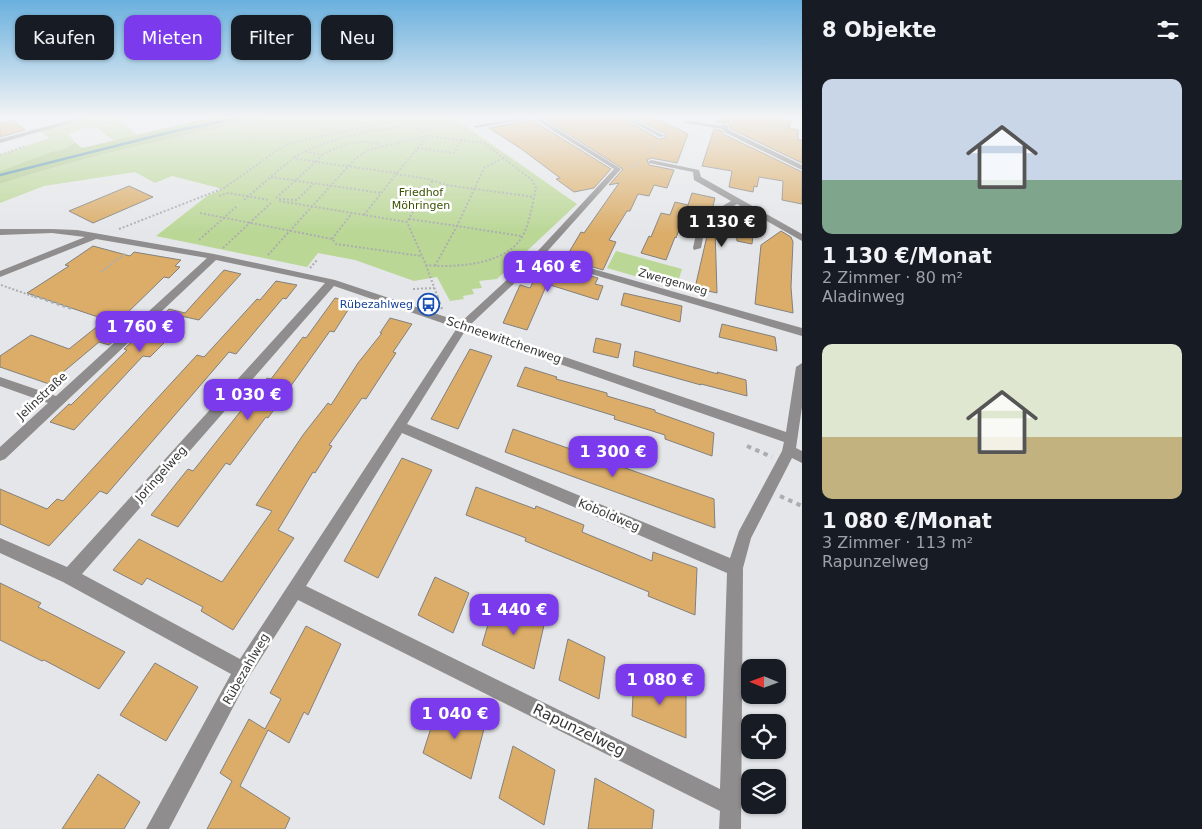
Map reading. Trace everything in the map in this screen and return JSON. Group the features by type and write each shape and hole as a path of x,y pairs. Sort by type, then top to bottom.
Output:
{"street":[{"path":"598,157 618,169"},
{"path":"778,157 802,168"},
{"path":"651,162 698,171 697,178 802,238"},
{"name":"Rübezahlweg","path":"157,829 243,671 463,326 538,256 618,169"},
{"path":"697,248 702,222 736,201"},
{"name":"Schneewittchenweg","path":"0,232 52,231 95,236 214,257 332,282 705,408 791,452"},
{"path":"0,274 95,236"},
{"name":"Zwergenweg","path":"538,256 802,332"},
{"name":"Jelinstraße","path":"0,455 214,257"},
{"name":"Joringelweg","path":"70,576 332,282"},
{"path":"730,829 736,568 744,536 791,452 802,367"},
{"path":"0,381 57,402"},
{"name":"Koboldweg","path":"400,427 736,568"},
{"path":"0,545 70,576 243,671"},
{"name":"Rapunzelweg","path":"294,589 730,805"}],"path":[{"path":"95,236 224,188 269,157"},
{"path":"278,200 295,180 321,157"},
{"path":"268,255 348,166 360,157"},
{"path":"364,215 410,157"},
{"path":"244,200 293,158 534,197"},
{"path":"426,265 435,266 482,262 508,251 521,236 536,188 532,180 503,158 484,168 457,226 435,266"},
{"path":"618,169 635,166 641,160"},
{"path":"271,177 381,193"},
{"path":"408,221 433,180"},
{"path":"278,200 297,200 313,183"},
{"path":"214,257 270,202 228,193 219,196"},
{"path":"278,200 364,215 521,236"},
{"path":"199,240 237,206"},
{"path":"200,213 332,239 336,244 422,256"},
{"path":"332,239 352,213"},
{"path":"408,221 447,321"},
{"path":"101,272 138,243"},
{"path":"424,288 431,280"},
{"path":"0,285 72,310"},
{"path":"413,289 434,288"},
{"path":"747,446 791,452"},
{"path":"768,491 802,506"}],"green space":[{"path":"0,157 38,157 0,171"},
{"path":"38,157 94,157 0,184 0,171"},
{"name":"Friedhof Möhringen","path":"94,157 509,157 577,204 497,279 479,281 482,288 472,289 474,294 463,296 464,299 450,301 437,277 414,281 355,260 318,253 307,267 156,236 207,196 223,189 172,176 155,183 135,172 44,186 0,203 0,184"},
{"path":"616,251 682,269 676,288 607,268"}],"building":[{"path":"532,157 591,157 611,169 594,188 574,192 556,179 560,178"},
{"path":"604,157 679,157 677,163 651,158 647,160 649,165 674,170 667,188 654,185 649,196 638,194 630,211 627,211 609,240 616,242 603,270 565,259 581,232 584,233 619,183 609,185 623,169"},
{"path":"705,157 770,157 802,172 802,204 782,200 783,181 759,177 757,187 754,186 753,192 729,187 732,171 702,166"},
{"path":"789,157 802,157 802,163"},
{"path":"129,186 153,197 93,223 69,211"},
{"path":"692,193 715,198 712,210 700,217 685,214"},
{"path":"675,202 688,205 666,260 641,253 649,236 651,237 661,213 670,215"},
{"path":"725,214 762,222 762,226 754,227 752,244 737,241 736,228 715,229 717,293 695,288 710,223"},
{"path":"781,231 791,237 793,242 791,287 793,313 755,304 761,245"},
{"path":"93,246 130,256 134,252 181,260 175,266 180,267 169,278 164,277 120,320 95,316 27,293 69,266 65,265"},
{"path":"560,267 598,278 595,284 603,286 598,300 547,284 527,330 503,323 520,285 530,288 540,268 557,272"},
{"path":"224,270 241,274 199,320 181,316 159,339 166,341 150,357 143,356 74,430 50,422 69,404 71,405 127,350 124,349 138,336 141,336 169,309 185,313"},
{"path":"276,281 297,285 286,299 283,298 236,354 229,352 107,494 100,491 49,546 0,524 0,489 47,509 57,499 63,501 197,355 204,357"},
{"path":"624,293 682,306 680,322 621,305"},
{"path":"335,298 353,302 334,332 330,331 268,418 266,417 230,465 226,463 178,527 151,515 188,469 193,471 267,378 271,379 303,337 306,338"},
{"path":"390,318 412,324 393,352 396,353 366,399 362,398 329,445 332,446 315,473 313,472 278,530 294,538 233,630 201,611 203,607 147,578 142,585 113,570 139,539 222,582 272,511 256,505 303,435 328,403 331,405 358,363 382,333 380,333"},
{"path":"722,324 775,337 777,351 719,337"},
{"path":"99,325 124,332 109,345 99,342 49,384 0,367 0,356 31,335 69,349"},
{"path":"596,338 621,344 618,358 593,352"},
{"path":"470,349 492,356 458,429 431,419"},
{"path":"635,351 746,380 747,396 633,366"},
{"path":"525,367 557,377 556,379 607,393 607,396 655,410 655,412 714,433 712,456 665,439 665,435 614,419 615,416 517,386"},
{"path":"513,429 714,499 715,528 505,452"},
{"path":"402,458 432,470 378,578 344,561"},
{"path":"476,487 535,509 536,506 584,525 582,532 652,561 653,552 697,568 695,615 648,596 649,592 525,541 526,538 466,515"},
{"path":"435,577 469,593 453,633 418,615"},
{"path":"0,583 41,603 38,607 125,652 99,689 44,660 42,661 0,640"},
{"path":"494,604 544,625 534,669 482,645"},
{"path":"306,626 341,644 308,715 304,712 289,743 268,730 240,786 290,818 285,829 207,829 232,781 220,773 249,719 265,729 281,699 270,693"},
{"path":"568,639 605,657 599,699 559,680"},
{"path":"155,663 198,687 166,741 120,715"},
{"path":"634,674 686,695 686,738 632,716"},
{"path":"439,703 485,725 471,779 423,753"},
{"path":"513,746 555,770 544,825 499,798"},
{"path":"98,774 140,802 124,829 62,829"},
{"path":"595,778 654,810 652,829 588,829"}],"waterway":[{"path":"0,175 73,157"}],"place":[{"name":"Rübezahlweg","path":"429,304"}]}
